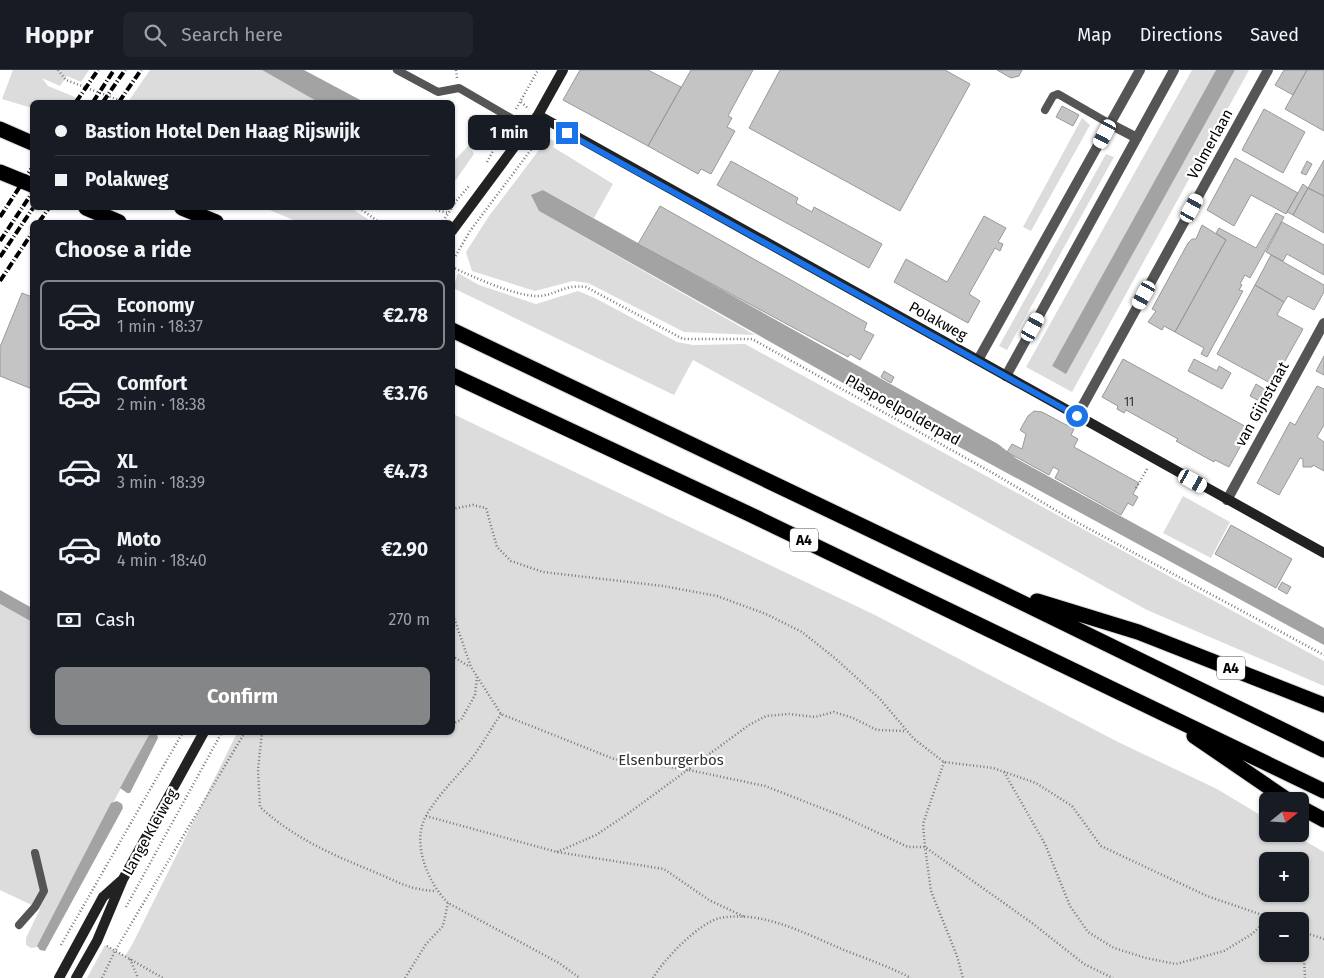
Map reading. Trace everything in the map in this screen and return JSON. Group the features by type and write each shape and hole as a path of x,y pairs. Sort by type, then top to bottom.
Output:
{"highway":[{"path":"0,129 30,142"},
{"path":"0,172 30,184"},
{"path":"91,210 114,220"},
{"path":"187,210 211,220"},
{"name":"A4","path":"455,331 990,587 1324,750"},
{"name":"A4","path":"455,376 1324,791"},
{"name":"A4","path":"990,587 1138,632 1324,705"},
{"name":"A4","path":"1154,709 1277,792"},
{"path":"1309,812 1324,820"}],"street":[{"path":"455,227 538,115 563,70"},
{"path":"978,360 1140,70"},
{"path":"1006,376 1174,70"},
{"name":"Volmerlaan","path":"1077,416 1268,70"},
{"name":"Polakweg","path":"538,115 550,124 1324,553"},
{"path":"1110,124 1136,138"},
{"name":"van Gijnstraat","path":"1227,500 1324,323"},
{"name":"Lange Kleiweg","path":"76,978 97,941 123,879 202,735"},
{"name":"Lange Kleiweg","path":"59,978 103,897 123,879"}],"lane":[{"path":"397,70 438,92 459,88 528,128"},
{"path":"1045,110 1053,96 1058,94 1110,124"},
{"path":"19,925 36,907 44,891 35,853"}],"path":[{"path":"58,70 66,80 119,100"},
{"path":"484,166 538,70"},
{"path":"455,257 470,231 550,124"},
{"path":"455,203 474,179"},
{"path":"362,210 376,220"},
{"path":"437,210 448,213"},
{"path":"443,220 450,210"},
{"name":"Plaspoelpolderpad","path":"455,269 473,278 528,295 540,296 572,286 586,287 683,339 752,339 991,472 1069,518 1324,655"},
{"path":"1136,488 1153,458"},
{"path":"455,508 473,504 486,508 497,547 511,561 543,572 663,586 717,596 766,614 802,632 836,658 880,699 914,739 944,762 993,768 1036,783 1072,806 1101,846 1207,896 1259,913"},
{"path":"455,621 470,667"},
{"path":"455,658 470,667 501,714 614,759 689,770 765,786 842,816 908,847 924,847 1032,923 1084,964 1113,978"},
{"path":"455,723 461,720 474,694 478,677"},
{"path":"557,852 596,834 689,770 749,725 766,716 789,714 815,717 834,712 853,718 877,730 906,731"},
{"path":"501,714 472,758 426,816 420,836 424,862 436,891 448,903 559,963 580,978"},
{"name":"Lange Kleiweg","path":"71,926 181,735"},
{"name":"Lange Kleiweg","path":"124,911 220,735"},
{"path":"102,978 115,951 243,735"},
{"path":"262,735 258,770 260,807 280,826 314,847 348,863 415,890 436,891"},
{"path":"944,762 923,824 924,847 931,891 957,956 963,978"},
{"path":"1004,772 1045,844 1070,906 1088,932 1114,948 1146,958 1176,964 1224,951 1252,934 1259,927"},
{"path":"426,816 557,852 664,869 709,900 745,917"},
{"path":"405,978 426,944 443,926 448,903"},
{"path":"653,978 661,963 692,934 718,918 745,917 776,922 911,978"},
{"path":"1309,934 1324,939"},
{"path":"105,945 163,978"},
{"path":"130,958 138,978"},
{"path":"1304,962 1305,978"}],"green space":[{"path":"13,70 89,70 81,82 67,76 60,86 42,78 48,86 82,100 30,100 30,107 2,99"},
{"path":"150,70 262,70 314,100 129,100"},
{"path":"1192,70 1216,70 1052,366 1066,373 1235,70 1249,70 1072,392 1026,367"},
{"path":"1082,118 1090,125 1031,231 1023,227"},
{"path":"548,138 556,142 553,147 613,184 594,218 543,190 539,211 755,335 684,332 588,283 573,281 535,291 472,271 466,252 489,216"},
{"path":"469,145 474,154 455,181 455,160"},
{"path":"1106,154 1114,157 1007,350 999,346"},
{"path":"270,210 354,210 369,220 293,220"},
{"path":"458,273 479,285 536,304 578,291 595,298 677,342 693,345 745,344 1324,661 1324,686 1147,610 693,360 674,395 455,289"},
{"name":"Elsenburgerbos","path":"455,415 875,615 1118,742 1217,789 1259,814 1259,842 1307,842 1324,852 1324,978 87,978 105,945 125,956 236,735 455,735"},
{"path":"1183,496 1230,522 1211,558 1163,533"},
{"path":"0,604 30,621 30,735 149,735 37,947 31,948 26,945 26,938 40,909 0,890"}],"shaded area":[{"path":"262,70 304,70 360,100 314,100"},
{"path":"1216,70 1235,70 1066,374 1052,366"},
{"path":"543,190 998,444 1017,459 1324,628 1324,645 880,404 539,211 531,195"},
{"path":"0,590 30,607 30,621 0,604"},
{"path":"149,735 157,735 158,738 130,793 120,788"},
{"path":"117,801 122,804 123,808 45,951 40,950 37,946 111,803"}],"building":[{"path":"580,70 648,70 681,87 648,146 563,100"},
{"path":"691,70 753,70 728,116 732,118 727,127 735,131 711,174 701,169 698,174 648,146"},
{"path":"780,70 945,70 970,84 900,211 749,128"},
{"path":"997,70 1022,70 1019,76 1011,78"},
{"path":"1284,70 1307,70 1293,95 1275,85"},
{"path":"1307,70 1324,70 1324,131 1285,109"},
{"path":"1062,106 1079,115 1073,126 1056,117"},
{"path":"1264,109 1305,132 1283,173 1242,150"},
{"path":"1235,158 1298,193 1286,214 1251,195 1234,226 1207,210"},
{"path":"1324,160 1324,196 1308,188"},
{"path":"731,161 798,198 796,203 812,212 814,207 882,244 869,268 717,185"},
{"path":"1307,161 1312,164 1306,175 1301,173"},
{"path":"1303,184 1308,188 1293,215 1287,212"},
{"path":"1308,188 1324,196 1324,233 1293,215"},
{"path":"660,206 867,323 864,330 874,335 860,360 850,354 848,357 638,244"},
{"path":"1276,213 1284,217 1250,278 1245,275 1240,284 1242,285 1239,290 1243,291 1207,357 1201,354 1204,348 1175,332 1226,240 1216,233 1219,228 1256,248"},
{"path":"984,216 1006,228 998,242 1003,244 1000,251 995,248 969,294 980,301 968,323 894,282 906,259 947,282"},
{"path":"1282,222 1324,245 1324,275 1287,254 1283,261 1266,252"},
{"path":"1202,225 1226,240 1175,332 1164,326 1162,330 1148,322 1156,311 1152,309 1188,243 1192,239 1196,239"},
{"path":"1271,255 1324,285 1324,292 1314,310 1288,296 1284,302 1255,285"},
{"path":"1255,285 1284,302 1277,315 1303,329 1272,384 1217,354"},
{"path":"22,293 30,296 30,388 0,376 0,347"},
{"path":"1324,356 1324,375 1316,371"},
{"path":"1123,359 1250,429 1229,467 1215,460 1214,462 1176,441 1178,439 1126,410 1124,413 1117,409 1118,406 1102,397"},
{"path":"1194,359 1217,371 1219,366 1231,373 1222,389 1188,371"},
{"path":"884,371 894,377 891,383 881,377"},
{"path":"1256,384 1269,392 1263,403 1250,396"},
{"path":"1317,386 1324,389 1324,425 1317,437 1324,442 1324,471 1313,465 1312,467 1303,467 1303,459 1300,458 1279,495 1257,483 1290,422 1295,425"},
{"path":"1034,411 1042,412 1074,429 1071,435 1078,439 1074,447 1139,483 1133,494 1138,497 1133,506 1128,503 1121,515 1055,478 1059,470 1053,467 1049,475 1007,452 1012,444 1022,449 1026,434 1020,430 1028,416"},
{"path":"1231,525 1292,559 1276,588 1215,554"},
{"path":"1282,582 1291,587 1287,594 1278,589"}],"railway":[{"path":"77,100 98,70"},
{"path":"94,100 114,70"},
{"path":"104,100 125,70"},
{"path":"120,100 141,70"},
{"path":"0,217 30,171"},
{"path":"0,241 30,196"},
{"path":"0,257 32,210"},
{"path":"40,220 48,210"},
{"path":"0,281 30,236"}],"route":[{"path":"567,133 1077,416"}]}
